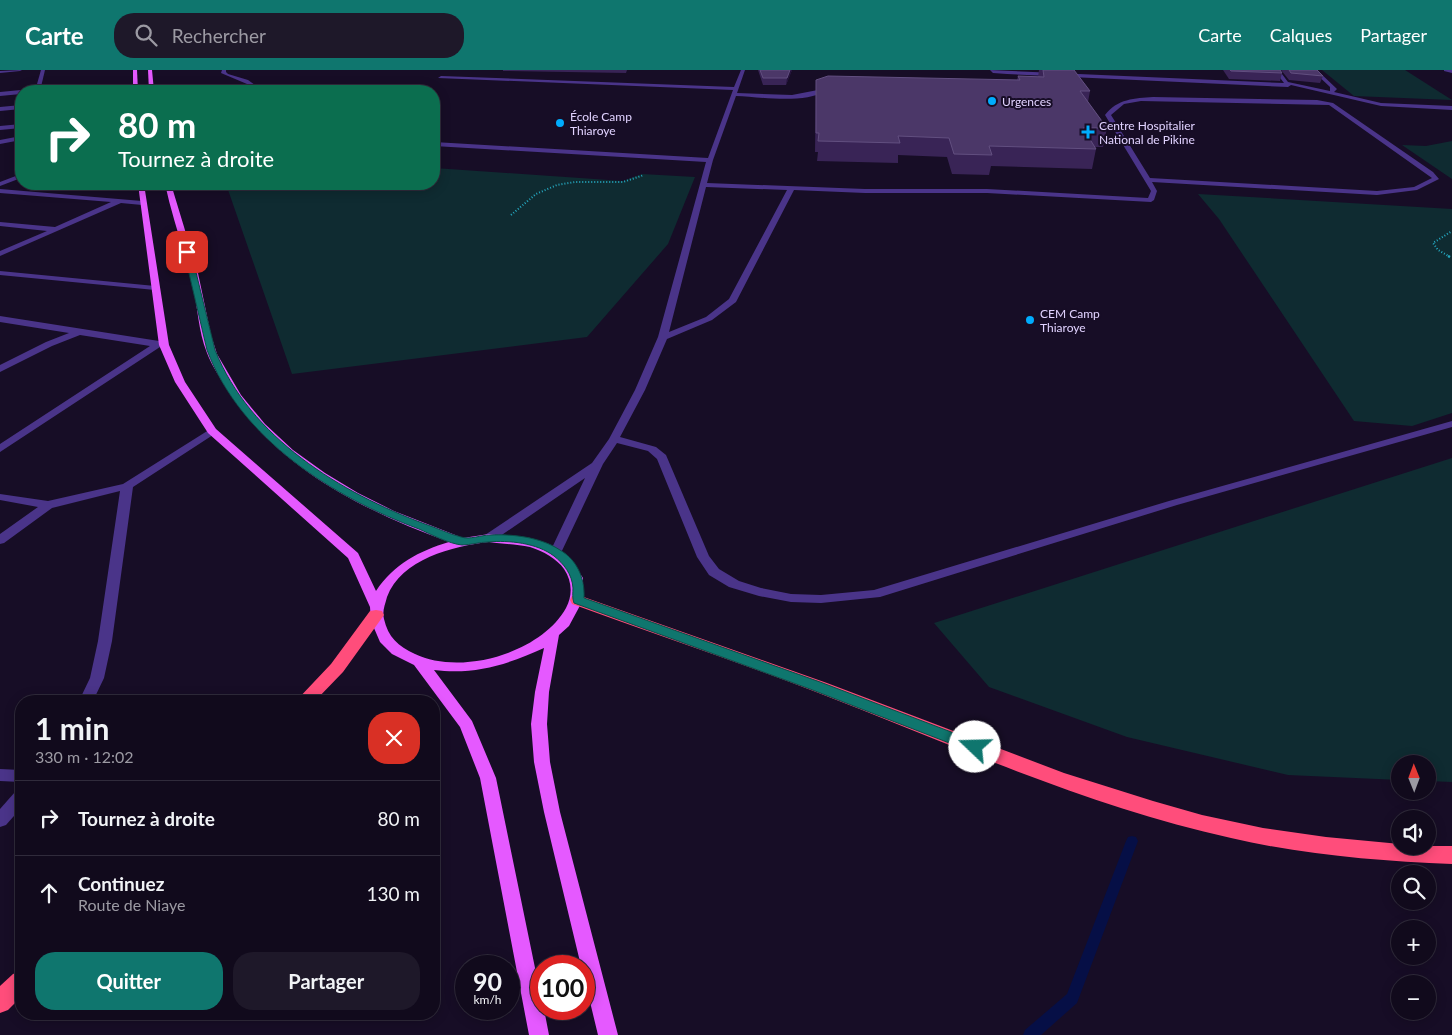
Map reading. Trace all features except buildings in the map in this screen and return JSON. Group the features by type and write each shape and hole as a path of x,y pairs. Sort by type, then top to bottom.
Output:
{"highway":[{"path":"578,600 815,685 1028,768 1118,799 1204,823 1294,842 1398,853 1452,855"},
{"path":"311,695 337,668 376,611"},
{"path":"0,1002 15,988"}],"main road":[{"path":"135,70 136,85"},
{"path":"150,70 151,85"},
{"path":"141,190 162,345 180,382 212,431 354,556 376,611 381,634 396,650 420,662 454,667 490,664 524,653 553,636 570,619 578,600 579,586 575,573 556,552 537,544 514,539 489,538 462,542 438,549 416,560 397,574 384,589 376,611"},
{"path":"170,190 196,284 211,350 216,363 242,406 280,445 308,468 347,492 396,517 462,542"},
{"path":"553,636 542,692 539,724 542,762 552,812 608,1035"},
{"path":"420,662 467,725 488,778 539,1035"}],"street":[{"path":"0,72 20,70"},
{"path":"37,85 43,70"},
{"path":"224,70 223,74 228,77 249,81 252,85"},
{"path":"556,552 597,464 614,439 654,362 663,338 710,160 743,70"},
{"path":"992,70 1000,73 1277,86 1288,85 1288,83"},
{"path":"1276,70 1288,83 1332,92 1357,100 1383,105 1452,108"},
{"path":"1314,70 1332,86 1334,89 1332,92"},
{"path":"1446,70 1452,72"},
{"path":"441,78 735,90 800,95 816,94 823,91 802,88"},
{"path":"735,90 746,86"},
{"path":"0,94 15,93"},
{"path":"704,185 865,191 987,191 1151,200 1154,191 1147,180 1108,115 1114,108 1122,104 1153,98 1317,102 1331,104 1436,179 1415,189 1377,193 1147,180"},
{"path":"0,109 15,108"},
{"path":"0,128 15,127"},
{"path":"0,142 15,139"},
{"path":"440,144 710,160"},
{"path":"0,184 15,178"},
{"path":"663,338 722,312 733,300 792,188"},
{"path":"0,191 142,203"},
{"path":"0,254 120,201"},
{"path":"0,224 55,229"},
{"path":"0,273 155,288"},
{"path":"0,319 162,345"},
{"path":"0,369 55,341 80,331"},
{"path":"0,449 162,345"},
{"path":"614,439 652,449 662,457 702,557 714,572 734,584 760,592 791,598 821,600 875,594 1173,503 1452,424"},
{"path":"0,497 48,505 67,502 127,486 212,431"},
{"path":"489,538 597,464"},
{"path":"89,695 97,678 106,641 127,486"},
{"path":"0,540 48,505"},
{"path":"0,775 15,776"},
{"path":"0,820 15,804"}],"path":[{"path":"511,215 536,194 557,185 575,182 623,182 649,173"},
{"path":"1452,231 1433,243 1440,252 1452,258"}],"green space":[{"path":"1322,70 1405,70 1452,100 1354,96"},
{"path":"1452,141 1452,179 1402,145 1426,146"},
{"path":"440,168 623,181 642,174 695,177 668,244 587,337 292,374 228,190 440,190"},
{"path":"1198,194 1452,209 1452,413 1412,426 1354,421 1219,219"},
{"path":"1452,458 1452,782 1436,781 1436,755 1391,755 1391,780 1288,775 1127,737 989,687 934,623"}],"waterway":[{"path":"1030,1035 1072,998 1132,841"}],"place":[{"name":"Urgences","path":"992,101"},
{"name":"École Camp Thiaroye","path":"560,123"},
{"name":"Centre Hospitalier National de Pikine","path":"1088,132"},
{"name":"CEM Camp Thiaroye","path":"1030,320"}],"route":[{"path":"187,252 208,339 216,363 242,406 259,426 308,468 347,492 396,517 462,542 489,538 514,539 537,544 556,552 567,562 575,573 579,586 578,600 815,685 975,747"}]}
